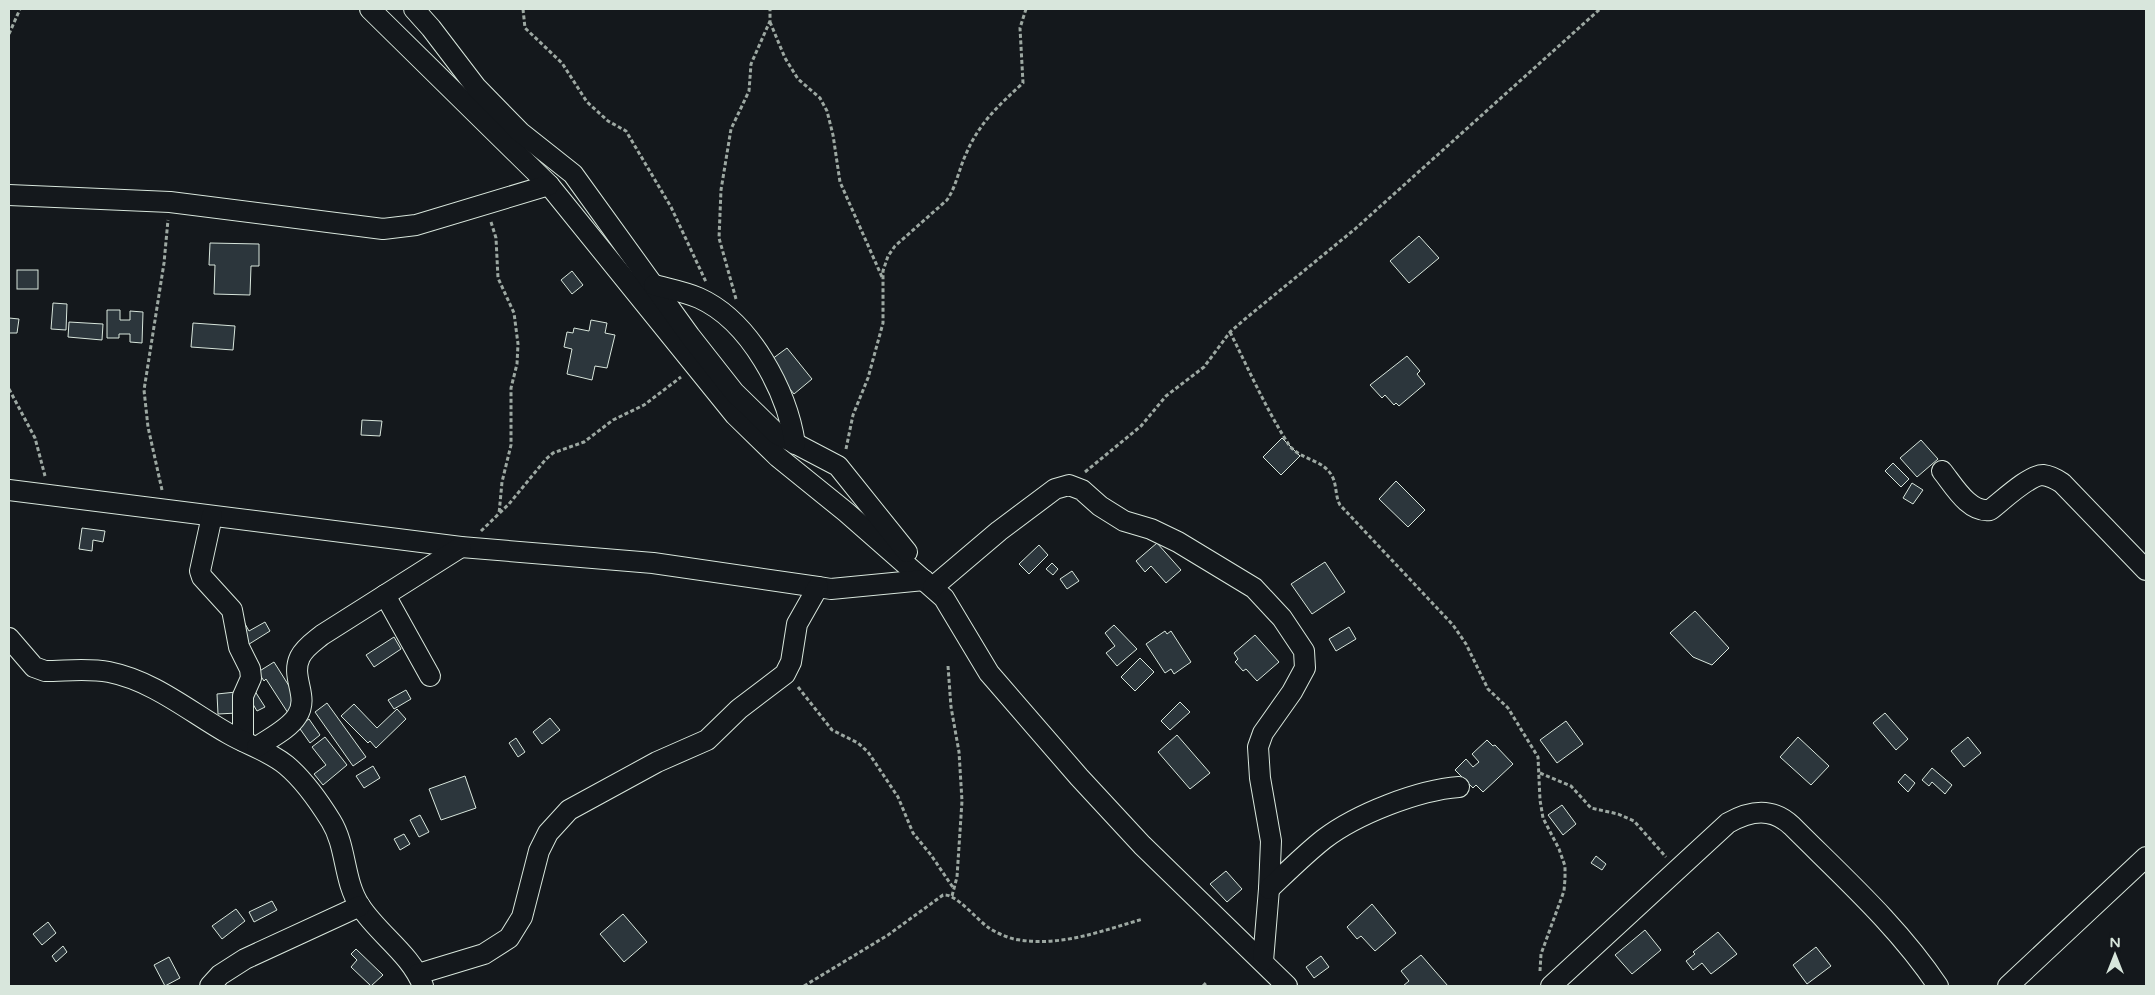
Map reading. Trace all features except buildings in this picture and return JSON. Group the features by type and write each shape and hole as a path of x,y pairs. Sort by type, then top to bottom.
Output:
{"street":[{"path":"370,9 549,185 735,415 778,457 924,579 944,598 989,673 1073,770 1142,845 1287,986"},
{"path":"414,9 476,87 520,132 573,174 734,392 771,430 838,466 905,549 924,579"},
{"path":"9,195 170,202 384,229 416,226 549,185"},
{"path":"654,285 698,297 717,308 737,324 762,358 792,422 796,444"},
{"path":"1942,471 1974,508 1984,511 1990,510 2030,480 2042,475 2052,477 2062,483 2146,570"},
{"path":"9,490 462,547 654,563 831,589 924,579 999,531 1056,490 1069,485 1082,490 1100,506 1124,521 1151,529 1178,542 1254,588 1282,618 1304,651 1304,668 1292,692 1263,733 1258,747 1260,778 1270,841 1269,888 1263,961"},
{"path":"212,516 200,571 202,578 232,610 239,647 250,669 251,678 243,696 250,744"},
{"path":"250,744 292,722 301,709 303,697 296,677 300,657 307,647 322,634 462,547"},
{"path":"9,638 37,669 45,671 100,671 120,675 168,695 284,763 302,780 332,822 342,848 346,875 360,906 400,950 420,980 484,954 509,938 522,917 539,851 548,833 570,810 657,762 707,740 733,713 786,672 791,662 797,624 818,588"},
{"path":"385,595 430,676"},
{"path":"1269,888 1324,839 1372,811 1441,790 1459,788"},
{"path":"1545,983 1678,870 1728,823 1743,815 1766,812 1782,817 1871,905 1920,959 1938,986"},
{"path":"2008,986 2146,857"},
{"path":"210,986 220,975 245,959 360,906"}],"path":[{"path":"9,34 20,9"},
{"path":"523,9 525,28 562,63 587,102 608,121 626,131 671,207 701,267 717,308"},
{"path":"770,9 770,21 785,58 794,73 820,98 827,111 840,182 883,280"},
{"path":"838,466 846,451 853,414 868,378 882,322 883,280 888,256 895,246 951,194 966,153 988,115 1023,83 1020,28 1026,9"},
{"path":"1069,485 1141,426 1166,396 1204,368 1230,332 1355,229 1600,9"},
{"path":"737,324 736,299 719,238 721,190 732,129 749,91 754,53 770,21"},
{"path":"168,510 148,427 144,390 164,263 170,202"},
{"path":"484,205 495,232 498,278 514,313 517,334 517,364 511,388 511,445 502,482 499,514"},
{"path":"1230,332 1255,387 1264,398 1290,446 1302,456 1328,470 1333,476 1340,505 1453,625 1466,644 1488,689 1508,708 1538,757 1540,800 1543,818 1559,849 1565,866 1564,891 1542,954 1545,983"},
{"path":"462,547 499,514 546,458 553,453 584,442 613,420 644,405 695,366"},
{"path":"9,389 35,438 47,495"},
{"path":"948,666 951,707 959,752 962,801 961,834 952,896"},
{"path":"786,672 822,720 832,730 858,744 868,752 898,797 914,833 954,889"},
{"path":"1540,773 1570,786 1591,808 1618,814 1634,821 1678,870"},
{"path":"804,986 888,935 943,896 952,896 990,929 1014,939 1062,941 1099,934 1143,919"},
{"path":"1203,986 1207,982"}]}
